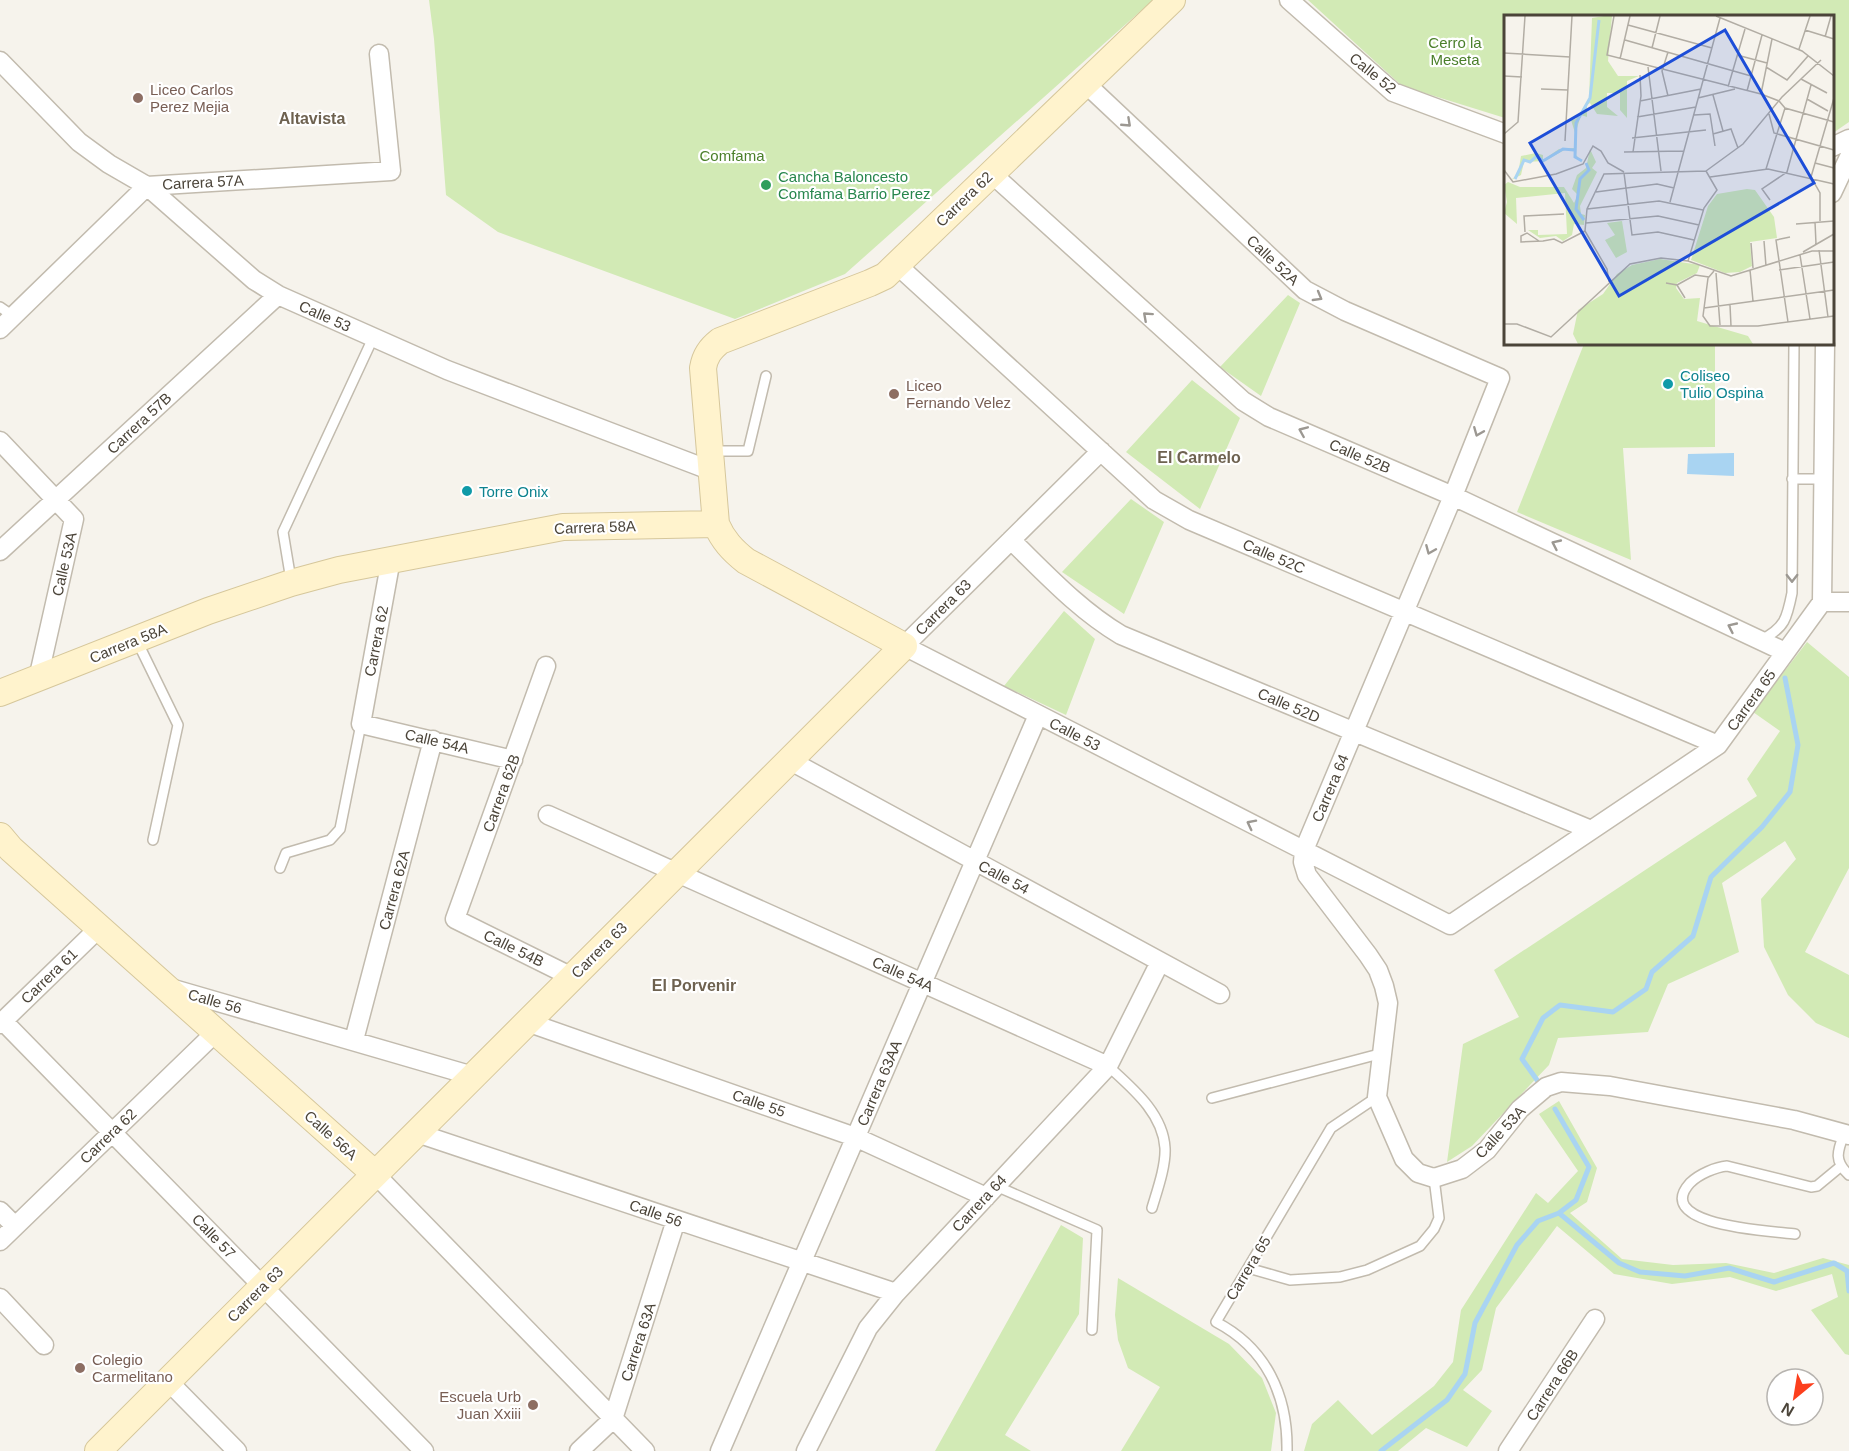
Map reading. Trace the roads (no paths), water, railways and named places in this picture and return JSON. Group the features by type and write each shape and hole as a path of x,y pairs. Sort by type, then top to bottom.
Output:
{"street":[{"name":"Carrera 62","path":"711,461 703,368 709,352 720,341 870,284 885,276 1172,0"},
{"name":"Calle 52","path":"1289,0 1393,92 1504,133"},
{"name":"Carrera 57A","path":"0,329 7,312 147,186 391,171 379,54"},
{"name":"Calle 53","path":"0,61 79,142 109,164 147,186 254,280 278,296 447,370 711,461"},
{"name":"Calle 52A","path":"1085,83 1305,290 1345,311 1500,378"},
{"path":"1834,146 1849,139"},
{"path":"1834,191 1849,157"},
{"name":"Calle 52B","path":"991,173 1226,388 1269,417 1453,496 1785,652"},
{"name":"Calle 52C","path":"896,264 1154,500 1189,520 1718,745"},
{"name":"Carrera 57B","path":"0,551 278,296"},
{"path":"1825,345 1822,602 1849,602"},
{"name":"Carrera 64","path":"1304,850 1453,496 1500,378"},
{"name":"Calle 53A","path":"0,441 74,519 38,679"},
{"name":"Carrera 63","path":"98,1451 1101,451"},
{"path":"711,461 716,524"},
{"name":"Calle 53","path":"716,524 722,537 746,561 904,646 1450,925"},
{"name":"Carrera 58A","path":"0,693 208,611 291,583 392,559 563,526 716,524"},
{"name":"Calle 52D","path":"1011,540 1083,609 1121,635 1591,830"},
{"name":"Carrera 62","path":"361,724 392,559"},
{"name":"Carrera 65","path":"1450,925 1718,745 1822,602"},
{"name":"Carrera 62B","path":"455,920 546,666"},
{"name":"Carrera 63AA","path":"720,1451 1038,715"},
{"name":"Calle 54A","path":"361,724 513,760"},
{"name":"Carrera 62A","path":"354,1040 433,740"},
{"name":"Calle 54","path":"789,760 1220,994"},
{"name":"Calle 54A","path":"548,815 1108,1066"},
{"name":"Calle 56A","path":"4,849 99,927 375,1174 645,1451"},
{"path":"1304,850 1303,862 1307,875 1378,970 1388,1003 1377,1097 1404,1159 1418,1173 1434,1178"},
{"name":"Calle 54B","path":"455,920 572,977"},
{"name":"Carrera 61","path":"2,1022 99,927"},
{"name":"Carrera 64","path":"806,1451 868,1328 896,1293 1108,1066 1160,962"},
{"name":"Calle 56","path":"165,986 473,1076"},
{"name":"Calle 57","path":"2,1022 424,1451"},
{"name":"Calle 55","path":"527,1022 855,1137 991,1191"},
{"name":"Carrera 62","path":"0,1240 216,1032"},
{"name":"Calle 53A","path":"1434,1178 1462,1169 1487,1150 1520,1109 1546,1087 1561,1082 1610,1086 1794,1120 1846,1135"},
{"name":"Calle 56","path":"417,1132 896,1293"},
{"path":"0,1211 15,1226"},
{"name":"Carrera 63A","path":"579,1451 613,1419 676,1220"},
{"path":"0,1298 44,1345"},
{"name":"Carrera 66B","path":"1508,1451 1595,1319"},
{"path":"168,1381 237,1451"}],"lane":[{"path":"291,583 283,532 373,338"},
{"path":"1761,640 1773,634 1782,625 1788,614 1792,593 1794,345"},
{"path":"711,461 748,451 766,376"},
{"path":"1792,479 1823,479"},
{"path":"136,639 178,725 153,840"},
{"path":"280,868 285,853 330,840 340,830 361,724"},
{"path":"1212,1098 1383,1053"},
{"name":"Calle 54A","path":"1108,1066 1139,1094 1162,1129 1166,1150 1152,1208"},
{"name":"Carrera 65","path":"1287,1451 1285,1419 1281,1401 1266,1367 1256,1351 1234,1332 1216,1322 1331,1128 1377,1097"},
{"path":"1846,1135 1839,1146 1838,1159 1840,1167 1849,1175"},
{"path":"1795,1234 1714,1222 1697,1217 1686,1210 1682,1197 1685,1189 1693,1180 1719,1167 1728,1166 1811,1187 1817,1186 1840,1167"},
{"path":"1248,1268 1290,1280 1340,1277 1367,1270 1420,1246 1434,1229 1439,1218 1434,1178"},
{"name":"Calle 55","path":"991,1191 1097,1230 1092,1330"}],"water":[{"path":"1734,453 1734,476 1687,474 1688,454"}],"waterway":[{"path":"1537,1080 1522,1059 1543,1018 1560,1005 1613,1012 1646,989 1652,972 1693,936 1711,877 1762,827 1790,792 1798,745 1785,678"},
{"path":"1381,1451 1447,1400 1465,1374 1475,1323 1517,1245 1538,1221 1559,1213 1576,1200 1589,1167 1555,1109"},
{"path":"1559,1213 1619,1263 1640,1272 1685,1276 1729,1268 1774,1282 1834,1263 1847,1271 1849,1291"}],"place":[{"name":"Liceo Carlos Perez Mejia","path":"138,98"},
{"name":"Cancha Baloncesto Comfama Barrio Perez","path":"766,185"},
{"name":"Coliseo Tulio Ospina","path":"1668,384"},
{"name":"Liceo Fernando Velez","path":"894,394"},
{"name":"Torre Onix","path":"467,491"},
{"name":"Colegio Carmelitano","path":"80,1368"},
{"name":"Escuela Urb Juan Xxiii","path":"533,1405"}],"district":[{"name":"Altavista","path":"312,118"},
{"name":"El Carmelo","path":"1199,457"},
{"name":"El Porvenir","path":"694,985"}],"park label":[{"name":"Cerro la Meseta","path":"1455,50"},
{"name":"Comfama","path":"732,155"}]}
